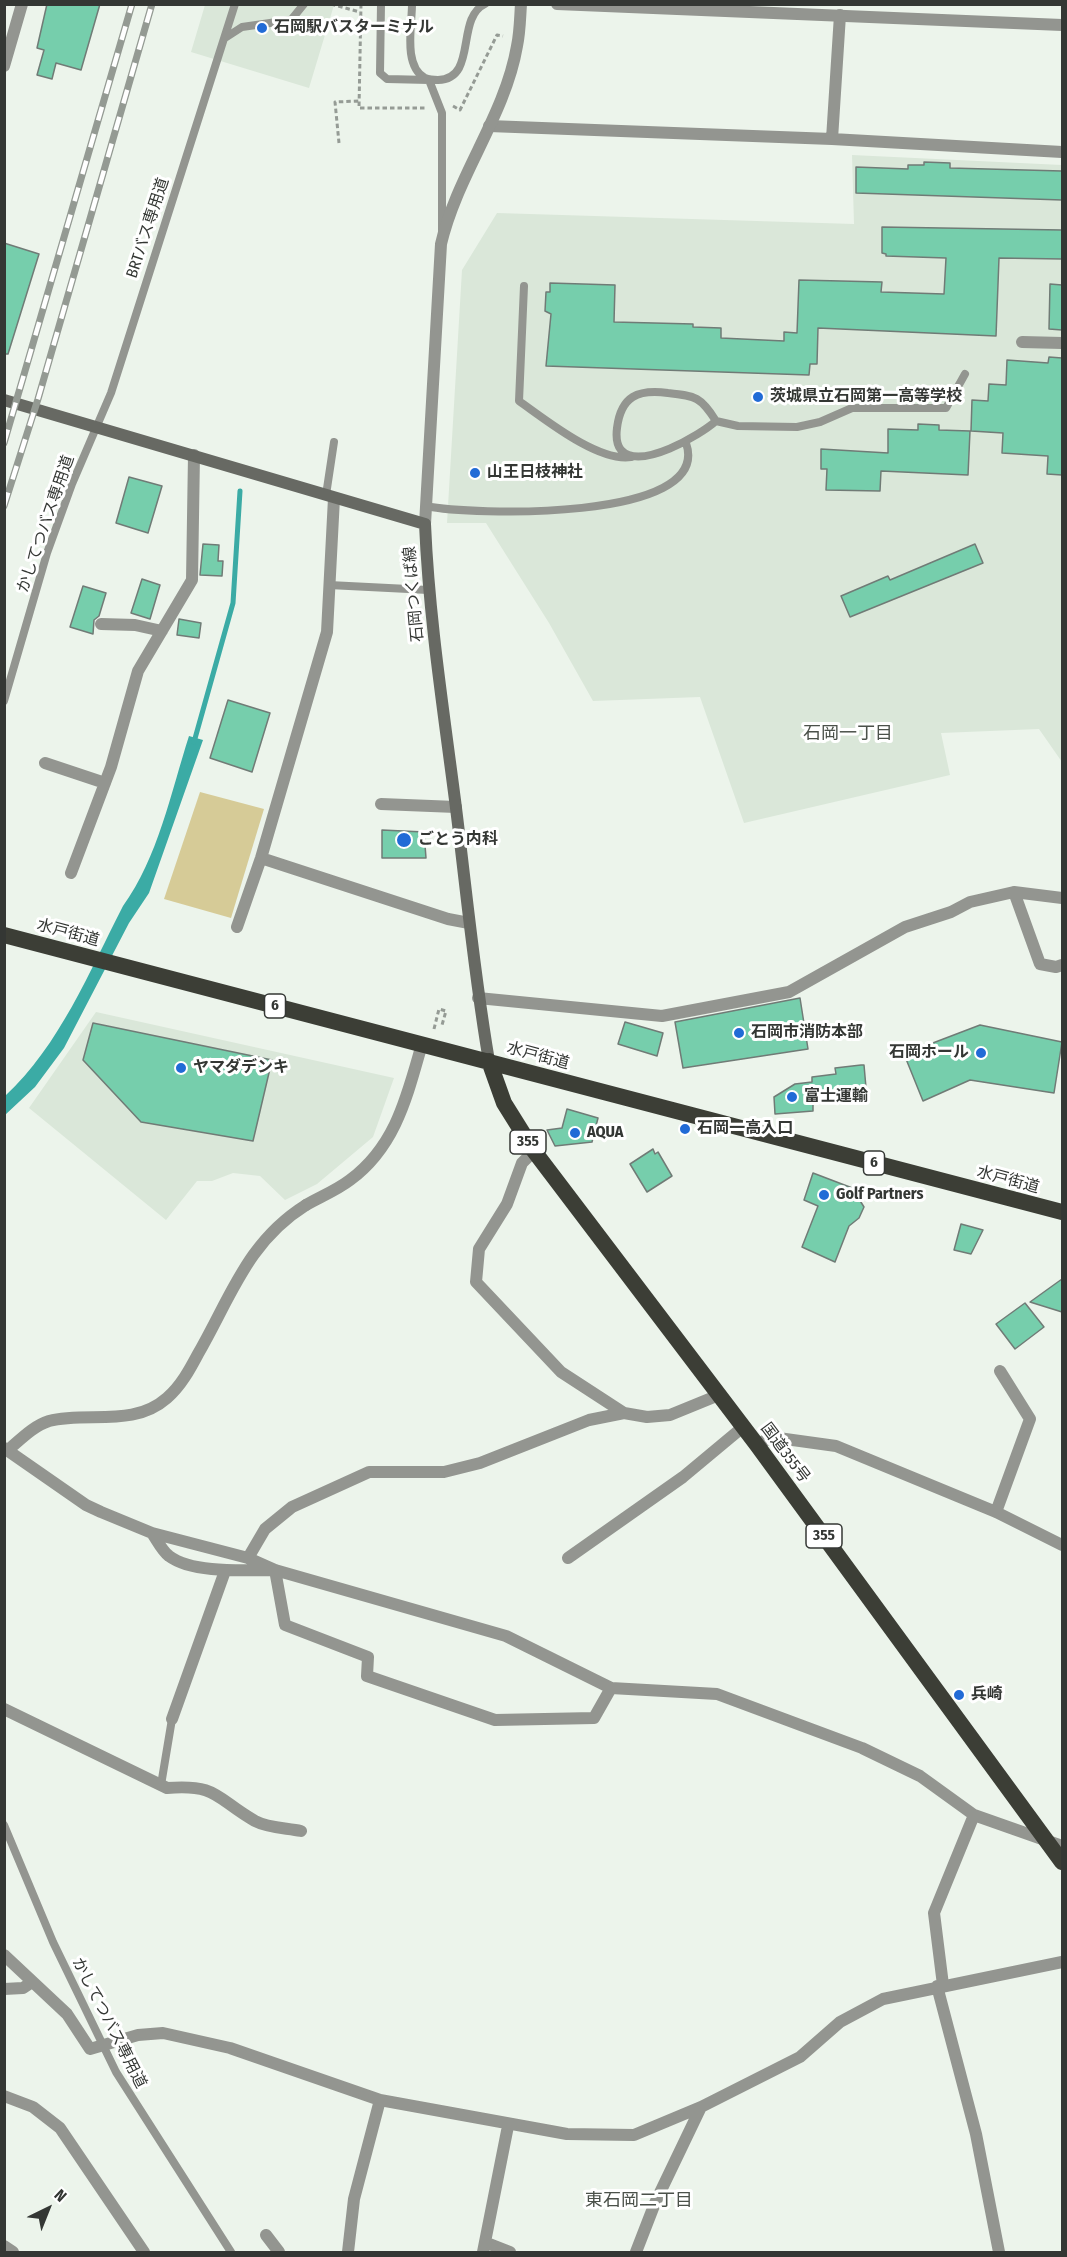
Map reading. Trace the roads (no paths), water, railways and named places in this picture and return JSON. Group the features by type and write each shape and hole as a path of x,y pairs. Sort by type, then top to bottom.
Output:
{"highway":[{"name":"水戸街道","path":"4,935 1062,1212"},
{"name":"国道355号","path":"489,1061 504,1103 534,1151 757,1445 1062,1862"}],"main road":[{"name":"石岡つくば線","path":"4,400 425,524 428,590 478,998 489,1061"}],"street":[{"path":"4,66 22,4"},
{"path":"425,524 442,238 509,76 517,46 521,4"},
{"path":"557,4 1062,25"},
{"path":"832,139 840,15"},
{"path":"489,126 832,139 1062,152"},
{"path":"1022,342 1062,343"},
{"path":"71,873 105,783 138,671 192,580 194,455"},
{"path":"237,927 261,858 327,632 330,496"},
{"path":"101,624 135,625 162,631"},
{"path":"45,764 105,783"},
{"path":"381,804 456,807"},
{"path":"261,858 448,920 469,923"},
{"path":"1014,892 1040,964 1056,967 1062,965"},
{"path":"478,998 662,1016 789,992 906,927 951,912 970,902 1014,892 1062,898"},
{"path":"422,1044 402,1112 387,1141 350,1180 285,1218 252,1256 231,1287 188,1371 168,1397 147,1411 131,1415 48,1422 34,1428 6,1449 86,1505 152,1533 248,1558 275,1570 506,1636 611,1688 717,1694 862,1748 920,1776 974,1815 1062,1846"},
{"path":"534,1151 522,1163 507,1204 479,1249 476,1282 561,1372 624,1413 647,1418 670,1414 719,1395"},
{"path":"996,1512 1030,1419 1000,1371"},
{"path":"248,1558 265,1529 292,1507 358,1476 369,1472 406,1470 444,1472 480,1462 589,1420 624,1413"},
{"path":"568,1558 683,1477 743,1427"},
{"path":"757,1445 771,1437 836,1446 996,1512 1062,1545"},
{"path":"152,1533 167,1555 181,1562 225,1570 275,1570"},
{"path":"172,1719 225,1570"},
{"path":"275,1570 285,1625 368,1657 367,1676 377,1680 495,1720 594,1718 611,1688"},
{"path":"4,1709 167,1788 194,1786 208,1789 258,1822 301,1831"},
{"path":"974,1815 934,1913 940,1985 976,2134 999,2253"},
{"path":"4,1955 67,2014 90,2049 138,2035 163,2033 230,2048 380,2100 508,2126 567,2134 634,2135 701,2106 800,2057 840,2022 883,1999 940,1985 1031,1971 1062,1962"},
{"path":"4,1989 23,1988 32,1982"},
{"path":"4,2096 33,2107 60,2127 144,2253"},
{"path":"348,2253 354,2199 380,2100"},
{"path":"636,2253 655,2203 701,2106"},
{"path":"508,2126 485,2248 510,2253"},
{"path":"266,2235 279,2253"},
{"path":"4,2246 13,2253"}],"lane":[{"name":"BRTバス専用道","path":"97,426 111,393 234,4"},
{"path":"224,38 242,27 291,20 304,4"},
{"path":"381,4 380,73 387,79 429,80 445,80 459,69 470,19 476,10 485,4"},
{"path":"412,4 412,63 418,74 429,80 442,113 442,238"},
{"path":"524,286 519,401 557,427 608,455 621,458 645,456 686,443 716,421"},
{"path":"631,457 621,450 616,437 619,414 628,399 639,393 653,391 695,396 707,406 716,421 738,426 797,427 820,422 852,408 946,408 965,374"},
{"name":"かしてつバス専用道","path":"4,701 47,553 72,484 97,426"},
{"path":"330,496 334,442"},
{"path":"426,506 470,511 596,508 625,503 671,484 680,477 688,450 686,443"},
{"path":"329,585 428,590"},
{"path":"161,1785 172,1719"},
{"name":"かしてつバス専用道","path":"4,1825 53,1942 116,2072 231,2253"}],"water":[{"path":"189,736 203,740 149,893 129,923 64,1048 35,1087 5,1115 5,1096 42,1054 58,1031 123,906 146,867 155,846"}],"waterway":[{"path":"194,742 233,603 240,491"}],"railway":[{"path":"4,443 132,4"},
{"path":"4,506 38,399 152,4"}],"place":[{"name":"石岡駅バスターミナル","path":"262,28"},
{"name":"茨城県立石岡第一高等学校","path":"758,397"},
{"name":"山王日枝神社","path":"475,473"},
{"name":"ごとう内科","path":"404,840"},
{"name":"石岡市消防本部","path":"739,1033"},
{"name":"石岡ホール","path":"981,1053"},
{"name":"ヤマダデンキ","path":"181,1068"},
{"name":"富士運輸","path":"792,1097"},
{"name":"石岡一高入口","path":"685,1129"},
{"name":"AQUA","path":"575,1133"},
{"name":"Golf Partners","path":"824,1195"},
{"name":"兵崎","path":"959,1695"}],"district":[{"name":"石岡一丁目","path":"848,734"},
{"name":"東石岡二丁目","path":"639,2201"}]}
